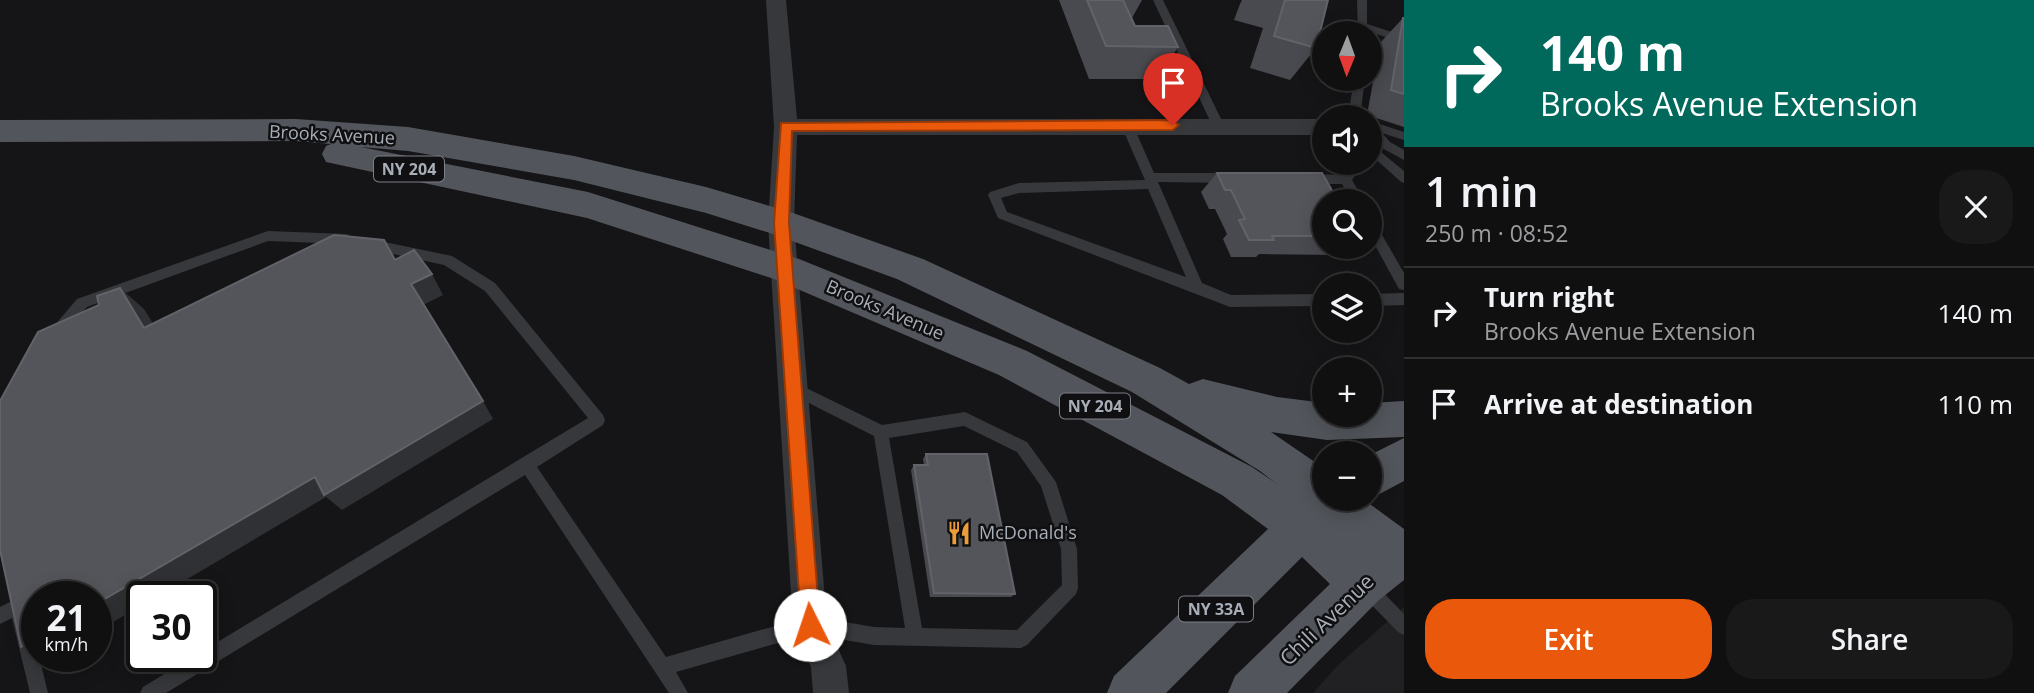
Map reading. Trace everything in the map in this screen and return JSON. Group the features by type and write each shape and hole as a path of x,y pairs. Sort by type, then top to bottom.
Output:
{"main road":[{"name":"Brooks Avenue","path":"0,131 296,130 418,141 574,168 706,200 782,223 910,269 1146,380 1275,457 1312,491"},
{"name":"Brooks Avenue","path":"229,132 562,198 786,269 1013,363 1237,481 1312,500"},
{"name":"NY 204","path":"1146,380 1247,411 1321,422 1404,419"},
{"path":"1382,471 1404,457"},
{"name":"NY 33A","path":"1131,693 1319,511"},
{"name":"Brooks Avenue","path":"1329,511 1363,583"},
{"name":"Brooks Avenue","path":"1336,511 1402,556"},
{"name":"Chili Avenue","path":"1252,693 1363,583 1402,556"}],"street":[{"path":"776,0 786,127 782,223 810,625 828,666 831,693"},
{"path":"786,127 1312,127"}],"lane":[{"path":"1158,0 1218,125"},
{"path":"1362,0 1362,21"},
{"path":"1382,34 1404,40"},
{"path":"1127,125 1197,287"},
{"path":"1382,130 1404,136"},
{"path":"1382,140 1404,156"},
{"path":"1382,163 1404,178"},
{"path":"1346,180 1350,175"},
{"path":"1247,178 1019,188 994,195 1002,215 1230,301 1312,300"},
{"path":"1300,179 1346,180"},
{"path":"1346,180 1351,189"},
{"path":"46,342 82,303 268,236 346,239 447,260 490,287 598,420 149,693"},
{"path":"1382,245 1403,282"},
{"path":"1382,300 1404,299"},
{"path":"662,667 810,625 874,636 1021,639 1070,588 1069,549 1048,482 1022,447 965,419 881,432 794,388"},
{"path":"881,432 915,636"},
{"path":"527,465 679,693"},
{"path":"1363,583 1404,626"},
{"path":"0,616 18,606 39,693"}],"shaded area":[{"path":"1404,607 1404,693 1313,693 1338,665"}],"building":[{"path":"1087,0 1123,0 1135,26 1168,26 1178,47 1106,46"},
{"path":"1285,0 1328,0 1323,21 1312,21 1312,47 1274,36"},
{"path":"1404,18 1404,94 1391,90"},
{"path":"1217,173 1312,173 1323,175 1331,189 1312,189 1312,236 1272,236 1274,240 1249,240 1239,220 1245,219 1231,190 1225,190"},
{"path":"334,235 384,240 395,260 414,250 432,274 411,284 483,401 324,495 315,477 136,581 126,581 126,587 112,595 112,581 21,581 21,647 0,550 0,401 38,332 99,305 97,296 120,288 144,328"},
{"name":"McDonald's","path":"926,454 987,454 1015,594 934,593 914,465 928,465"}],"place":[{"name":"McDonald's","path":"959,533"}],"route":[{"path":"810,625 782,223 786,127 1173,125"}]}
